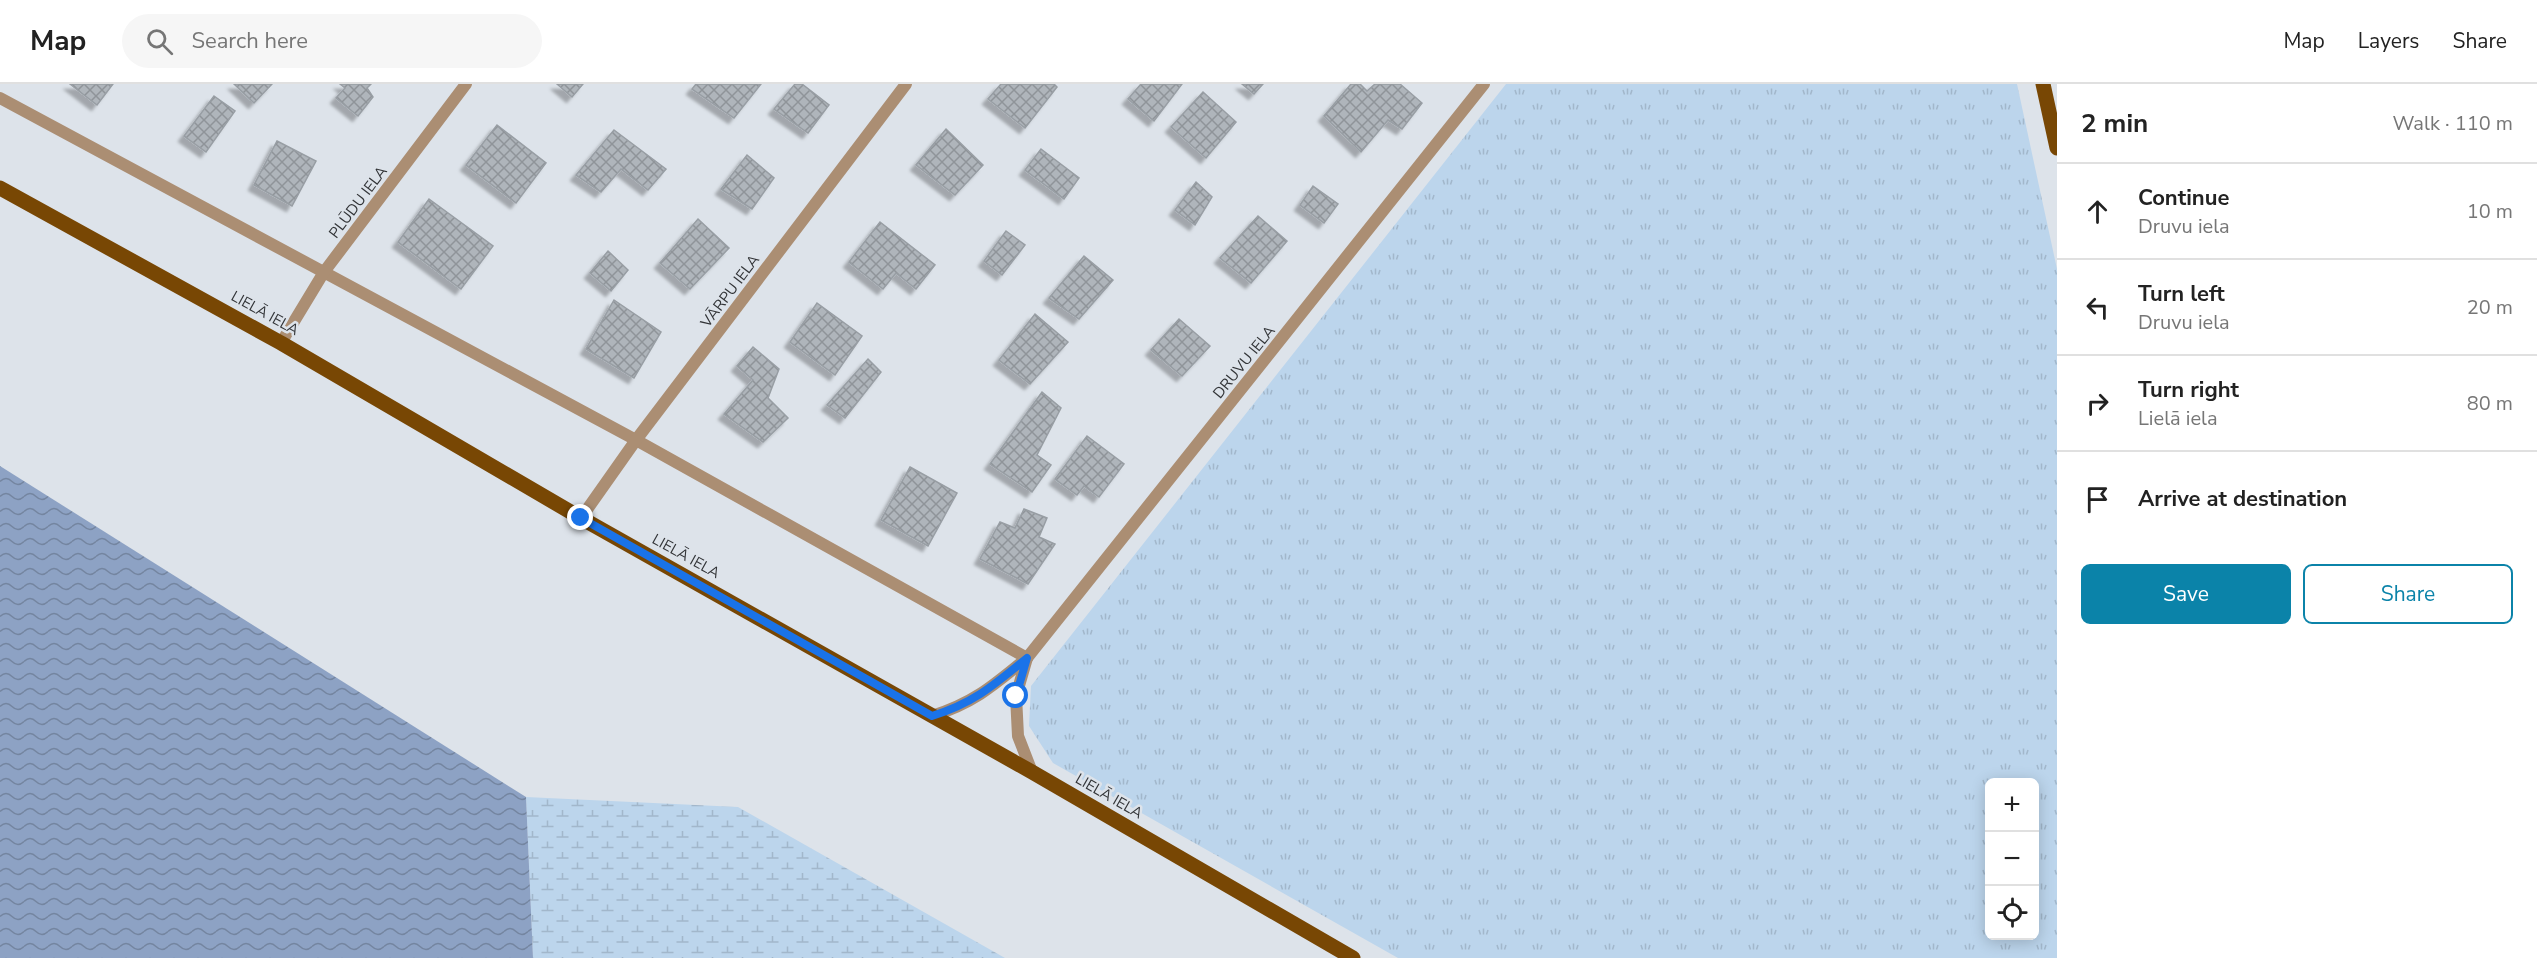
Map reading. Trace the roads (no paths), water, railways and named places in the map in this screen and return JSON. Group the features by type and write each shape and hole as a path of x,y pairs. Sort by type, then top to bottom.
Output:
{"main road":[{"path":"2043,84 2057,148"},
{"name":"LIELĀ IELA","path":"0,188 281,343 581,518 1032,772 1353,958"}],"street":[{"name":"PLŪDU IELA","path":"281,343 324,272 466,84"},
{"name":"VĀRPU IELA","path":"581,518 636,440 906,84"},
{"name":"DRUVU IELA","path":"932,716 959,707 989,689 1027,658 1484,84"},
{"path":"0,98 636,440 1027,658"},
{"name":"DRUVU IELA","path":"1027,658 1016,696 1018,736 1032,772"}],"water":[{"path":"0,466 526,797 533,958 0,958"}]}
